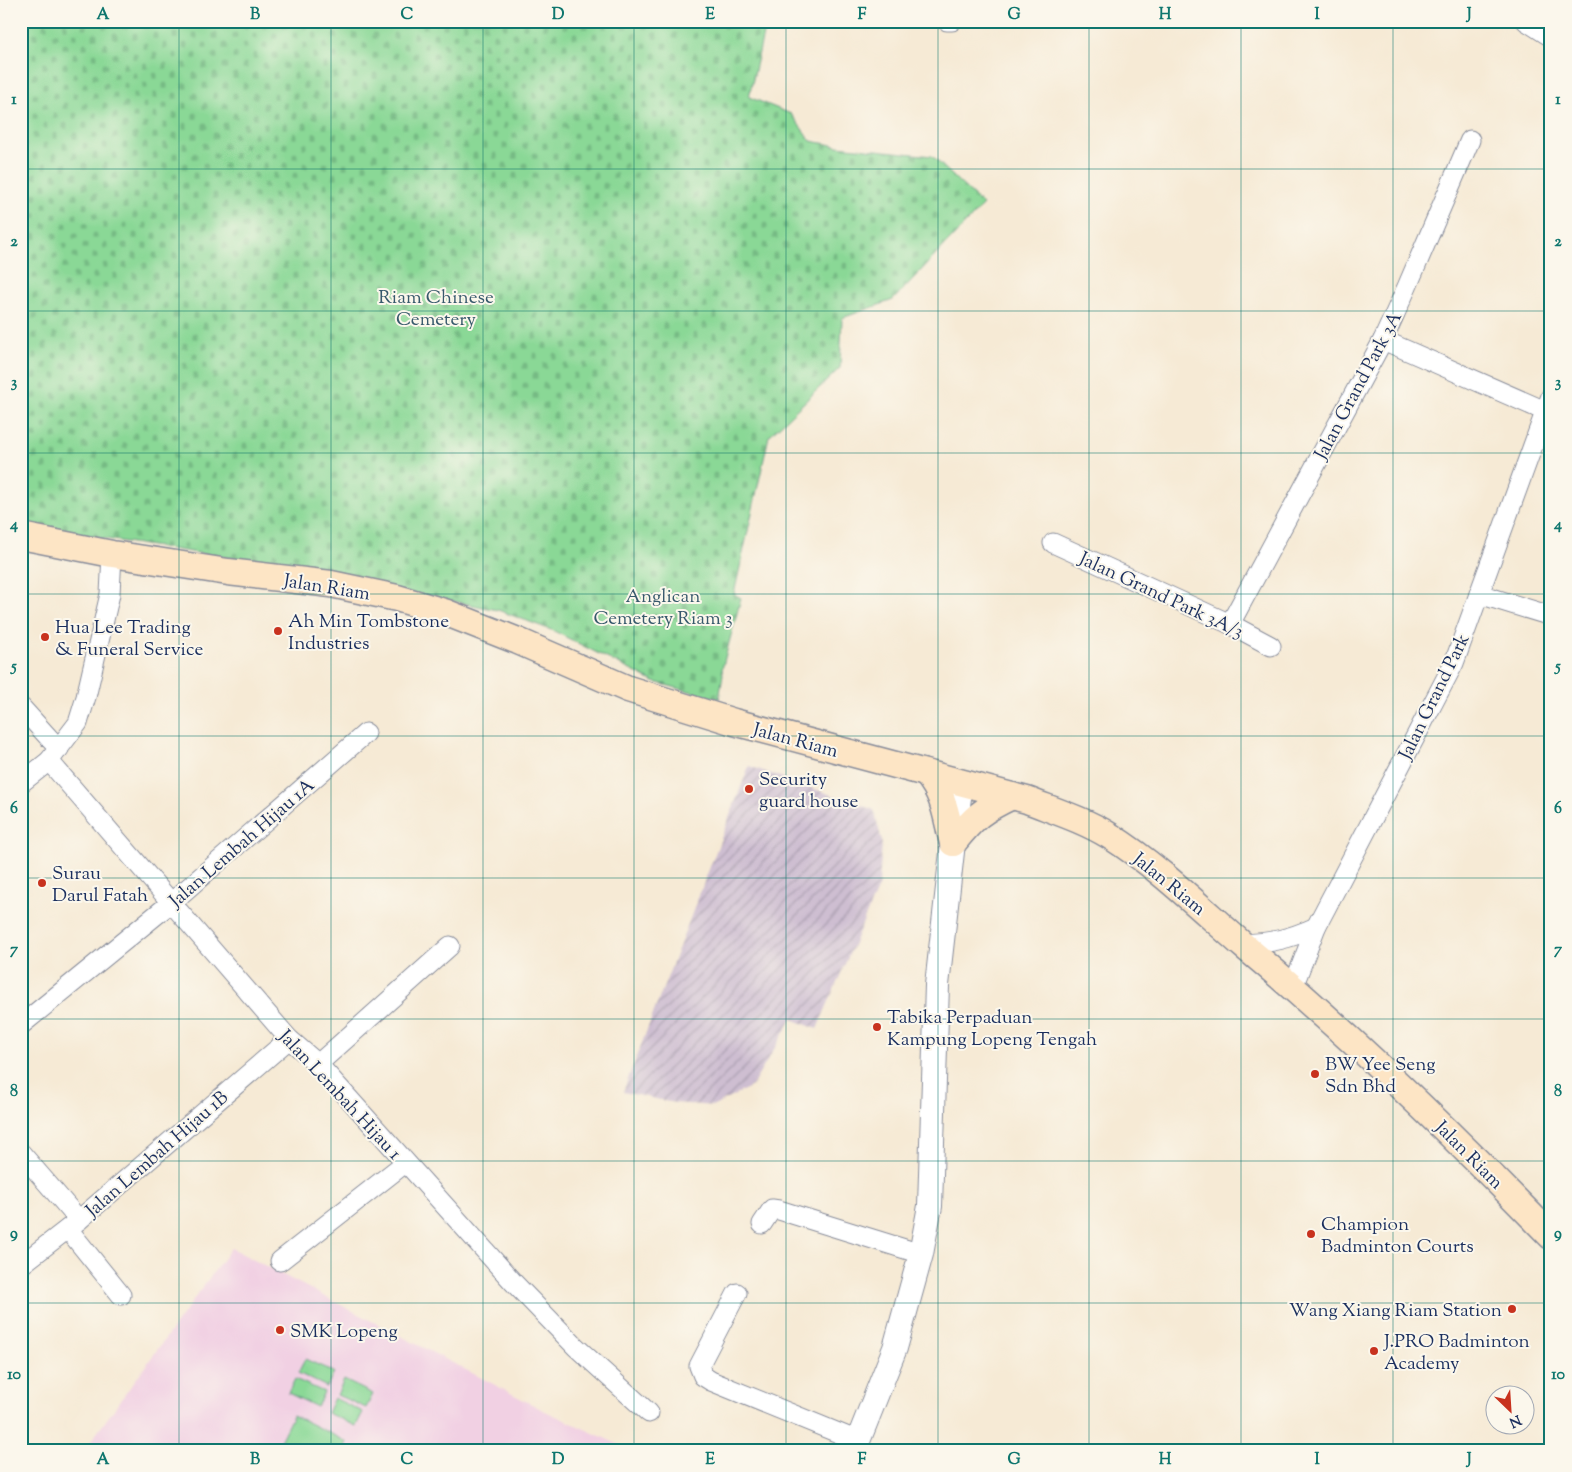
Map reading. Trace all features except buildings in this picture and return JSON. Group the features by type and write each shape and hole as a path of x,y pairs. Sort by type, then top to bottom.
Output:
{"main road":[{"name":"Jalan Riam","path":"21,536 112,554 330,584 397,598 447,613 518,641 628,689 734,722 1027,800 1070,816 1108,835 1150,864 1293,987 1401,1086 1551,1236"},
{"path":"927,774 936,785 942,797 952,843"},
{"path":"952,843 978,814 1012,796"}],"street":[{"path":"947,21 952,21"},
{"path":"1526,21 1551,37"},
{"name":"Jalan Grand Park 3A","path":"1230,624 1382,340 1407,287 1470,140"},
{"path":"1382,340 1548,404"},
{"name":"Jalan Grand Park","path":"1293,987 1316,927 1454,663 1548,404"},
{"name":"Jalan Grand Park 3A/3","path":"1053,543 1230,624 1272,646"},
{"path":"21,783 54,755 78,723 86,697 110,594 112,554"},
{"path":"1479,594 1551,616"},
{"name":"Jalan Lembah Hijau 1","path":"21,707 54,755 172,902 289,1039 318,1064 513,1282 570,1341 649,1414"},
{"name":"Jalan Lembah Hijau 1A","path":"21,1025 172,902 366,733"},
{"path":"737,1293 699,1366 703,1376 856,1446 895,1348 921,1254 930,1206 937,985 952,843 961,783"},
{"path":"1242,944 1282,940 1316,927"},
{"path":"318,1064 450,946"},
{"name":"Jalan Lembah Hijau 1B","path":"21,1266 74,1224 289,1039"},
{"path":"21,1153 74,1224 121,1295"},
{"path":"280,1261 405,1163"},
{"path":"762,1224 772,1209 779,1210 921,1254"}],"shaded area":[{"path":"749,766 874,810 882,841 879,885 817,1029 792,1019 752,1086 714,1106 675,1103 623,1092"},
{"name":"SMK Lopeng","path":"231,1248 545,1411 633,1451 93,1451 86,1448"}],"green space":[{"name":"Riam Chinese Cemetery","path":"21,21 766,21 749,97 791,114 811,141 838,146 932,156 983,205 893,300 842,318 840,368 769,436 734,594 741,598 722,669 723,675 719,699 654,682 554,631 498,610 237,559 21,526"},
{"path":"305,1359 334,1372 327,1387 298,1373"},
{"path":"295,1379 324,1392 317,1407 288,1393"},
{"path":"344,1380 373,1394 366,1408 337,1395"},
{"path":"334,1398 363,1412 356,1426 327,1413"},
{"path":"293,1415 347,1442 343,1451 280,1451 276,1449"}],"place":[{"name":"Ah Min Tombstone Industries","path":"278,631"},
{"name":"Hua Lee Trading & Funeral Service","path":"45,637"},
{"name":"Security guard house","path":"749,789"},
{"name":"Surau Darul Fatah","path":"42,883"},
{"name":"Tabika Perpaduan Kampung Lopeng Tengah","path":"877,1027"},
{"name":"BW Yee Seng Sdn Bhd","path":"1315,1074"},
{"name":"Champion Badminton Courts","path":"1311,1234"},
{"name":"Wang Xiang Riam Station","path":"1512,1309"},
{"name":"SMK Lopeng","path":"280,1330"},
{"name":"J.PRO Badminton Academy","path":"1374,1351"}],"park label":[{"name":"Anglican Cemetery Riam 3","path":"663,606"}]}
